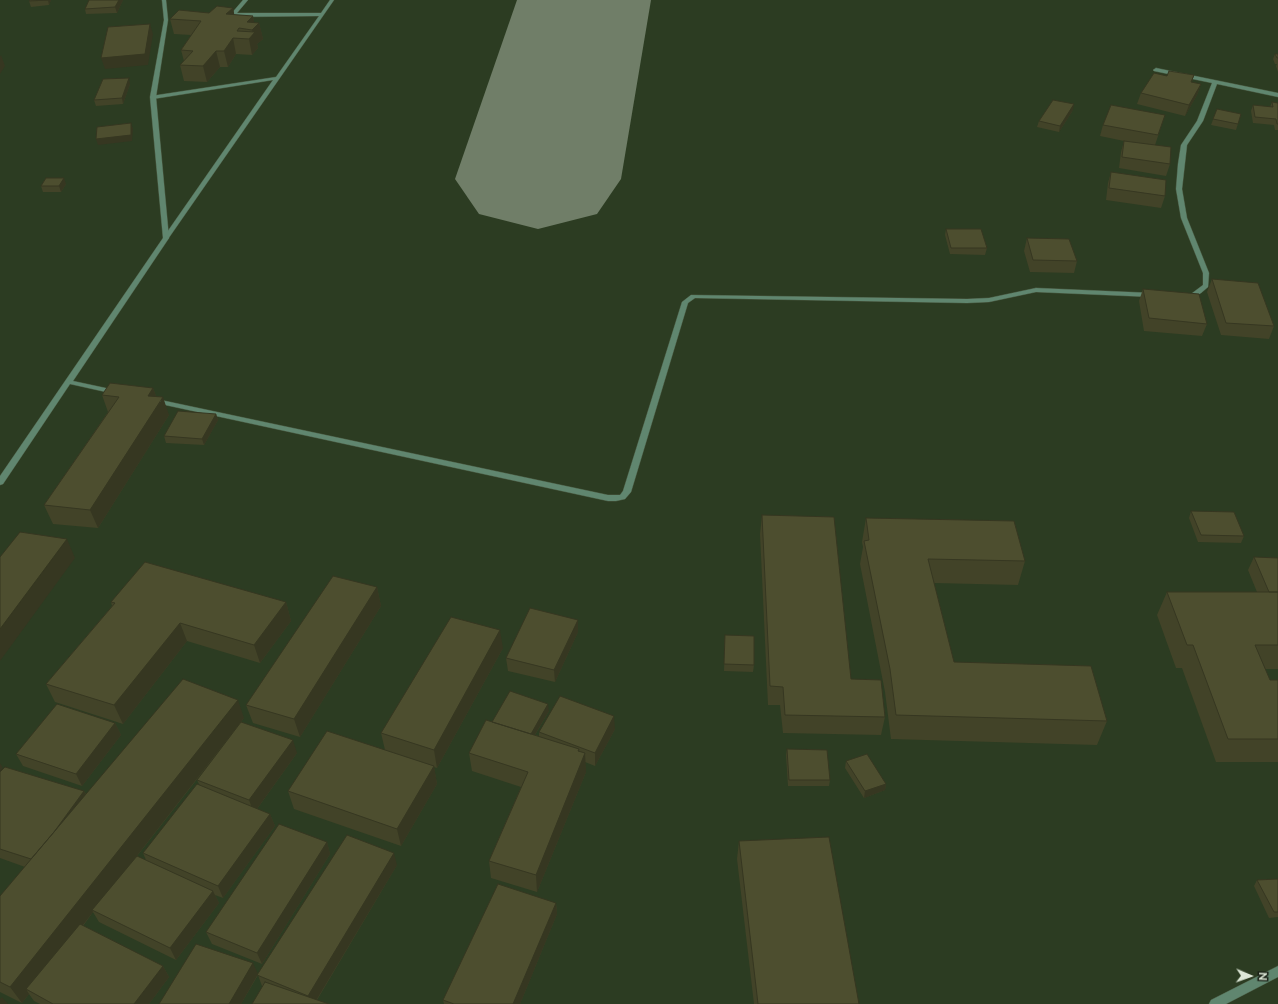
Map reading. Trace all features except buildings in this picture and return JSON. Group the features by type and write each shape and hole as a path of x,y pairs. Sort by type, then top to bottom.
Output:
{"street":[{"path":"164,0 166,20 153,97 166,238"},
{"path":"233,15 246,0"},
{"path":"0,482 166,238 332,0"},
{"path":"226,16 323,14"},
{"path":"166,20 173,20"},
{"path":"1156,70 1278,94"},
{"path":"153,97 278,78"},
{"path":"1176,296 1192,296 1199,292 1206,283 1206,273 1184,218 1179,189 1184,145 1200,121 1215,82"},
{"path":"146,398 608,498 616,498 622,497 626,492 685,302 693,296 967,301 989,300 1036,290 1160,295"},
{"path":"69,382 123,394"},
{"path":"1215,1004 1278,970"}],"taxiway":[{"path":"555,0 568,7 578,22"}],"runway":[{"path":"538,179 584,0"}]}
